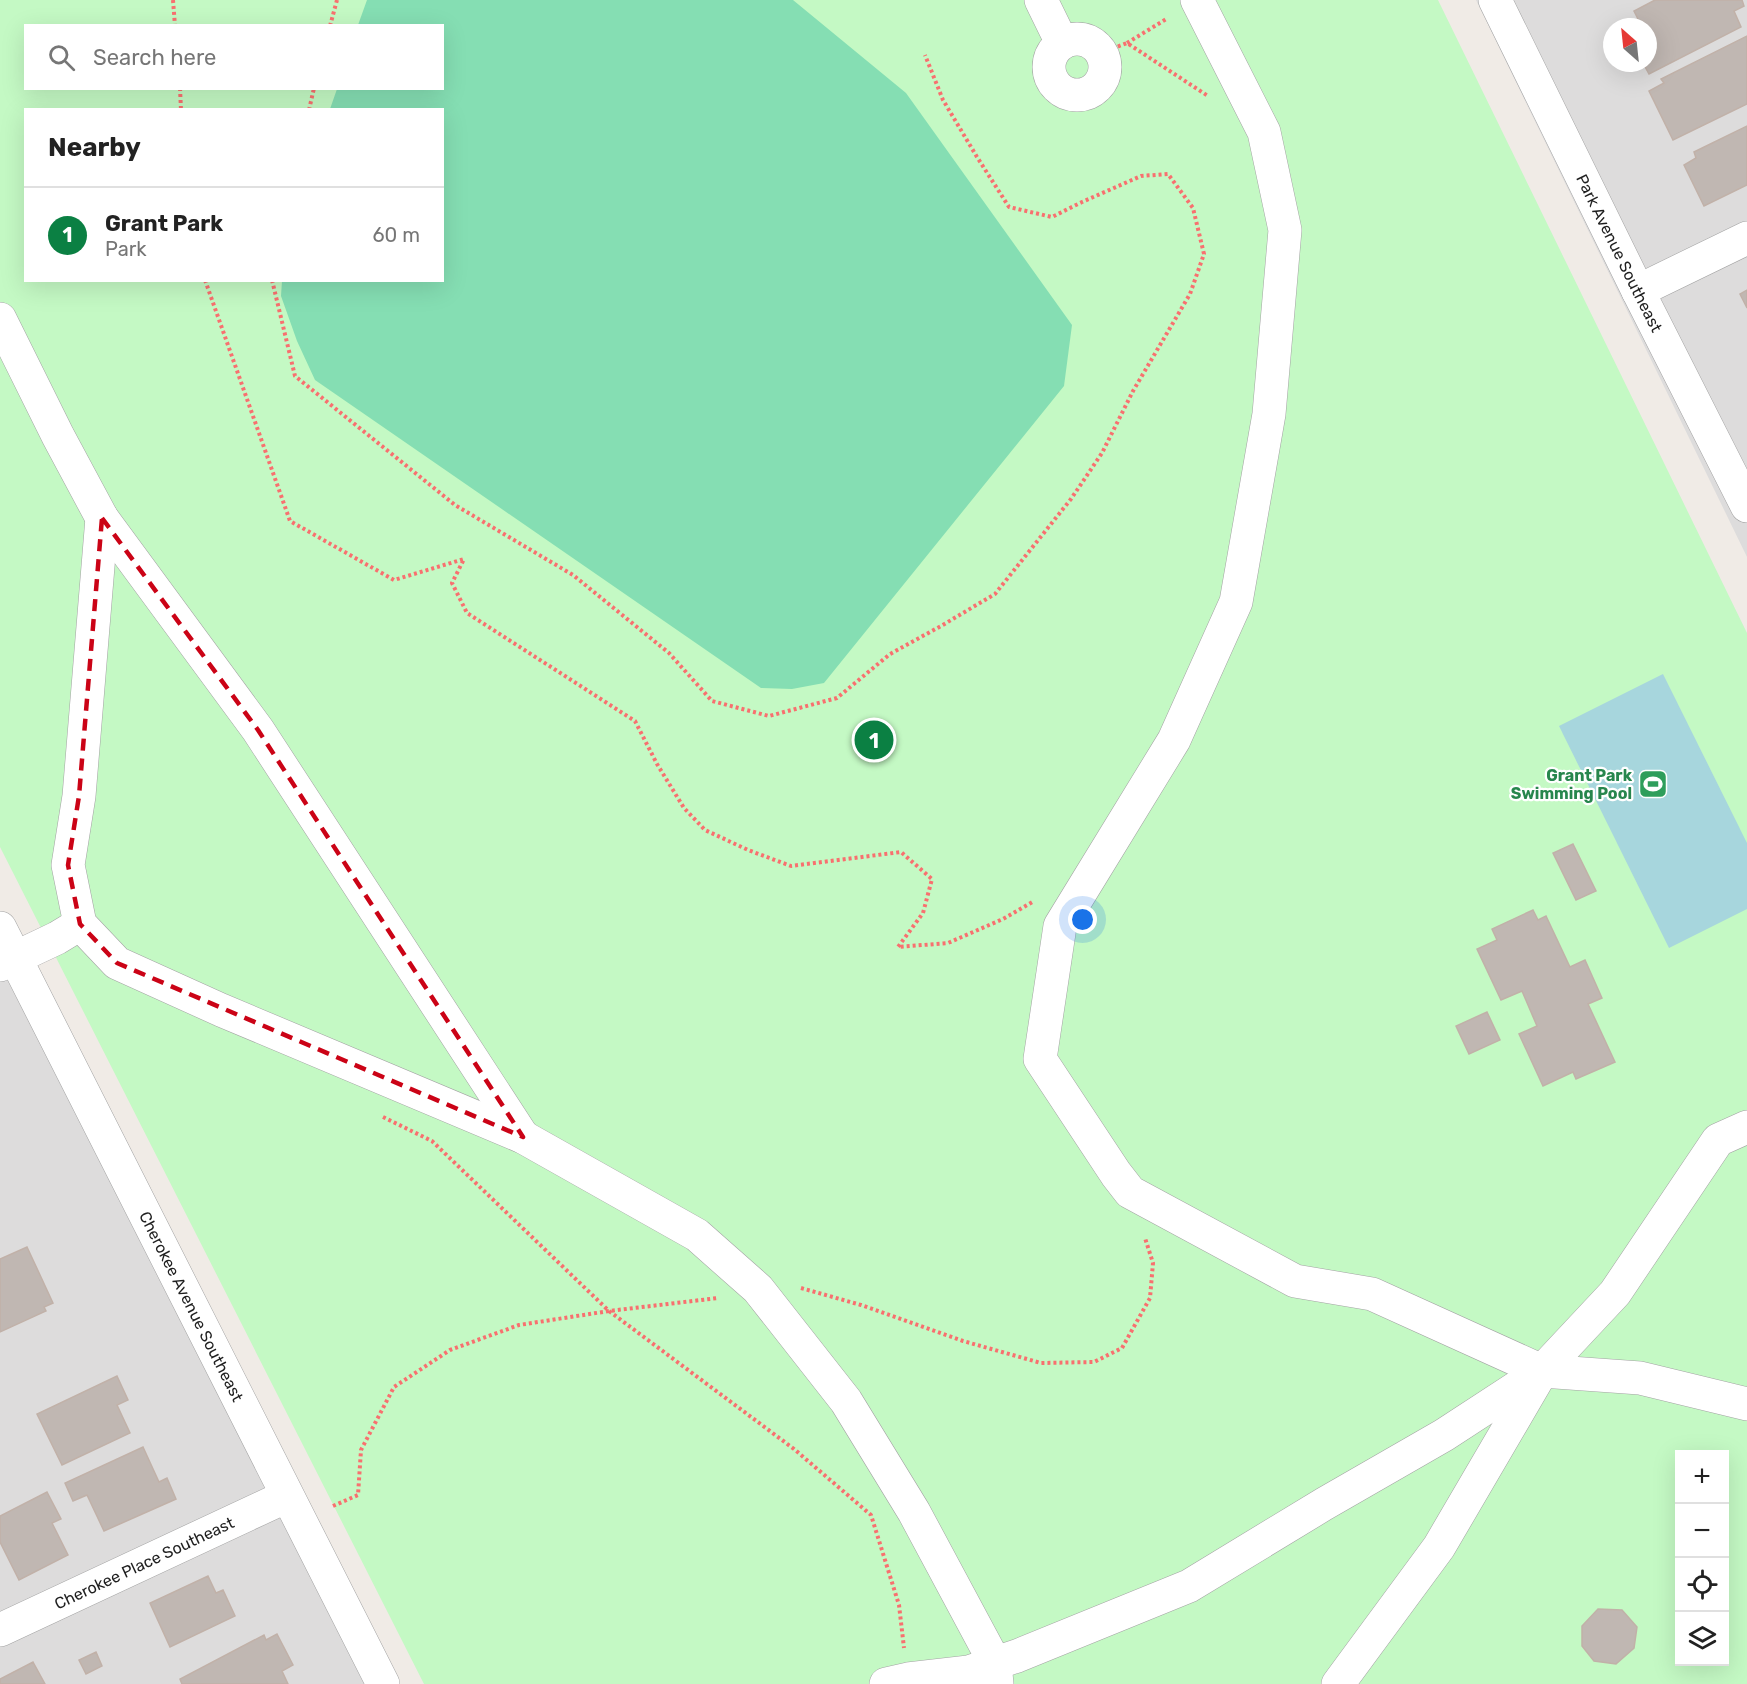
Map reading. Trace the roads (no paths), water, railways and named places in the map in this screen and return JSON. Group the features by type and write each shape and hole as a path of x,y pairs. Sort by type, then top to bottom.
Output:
{"street":[{"path":"1041,0 1062,43"},
{"path":"1197,0 1264,132 1285,230 1269,414 1236,602 1174,740 1060,926 1040,1059 1130,1192 1295,1281 1372,1294 1542,1371 1640,1378 1747,1404"},
{"name":"Park Avenue Southeast","path":"1495,0 1747,506"},
{"path":"1076,39 1114,48 1103,78 1090,92 1074,96 1065,93 1057,87 1048,72 1049,58 1062,43 1076,39"},
{"path":"1638,291 1747,238"},
{"path":"0,319 102,518 258,730 523,1137"},
{"path":"102,518 79,796 68,865 80,924 117,963 221,1010 523,1137 697,1234 758,1288 846,1401 914,1512 996,1674"},
{"path":"8,962 80,924"},
{"name":"Cherokee Avenue Southeast","path":"0,928 8,962 383,1684"},
{"path":"1338,1684 1438,1546 1542,1371 1615,1293 1718,1140 1747,1127"},
{"path":"897,1681 969,1672 996,1674 1017,1656 1189,1586 1444,1435 1542,1371"},
{"name":"Cherokee Place Southeast","path":"0,1630 287,1496"}],"water":[{"name":"Grant Park Swimming Pool","path":"1663,674 1747,843 1747,909 1669,948 1559,726"}],"place":[{"name":"Grant Park","path":"874,740"},
{"name":"Grant Park Swimming Pool","path":"1653,784"}]}
